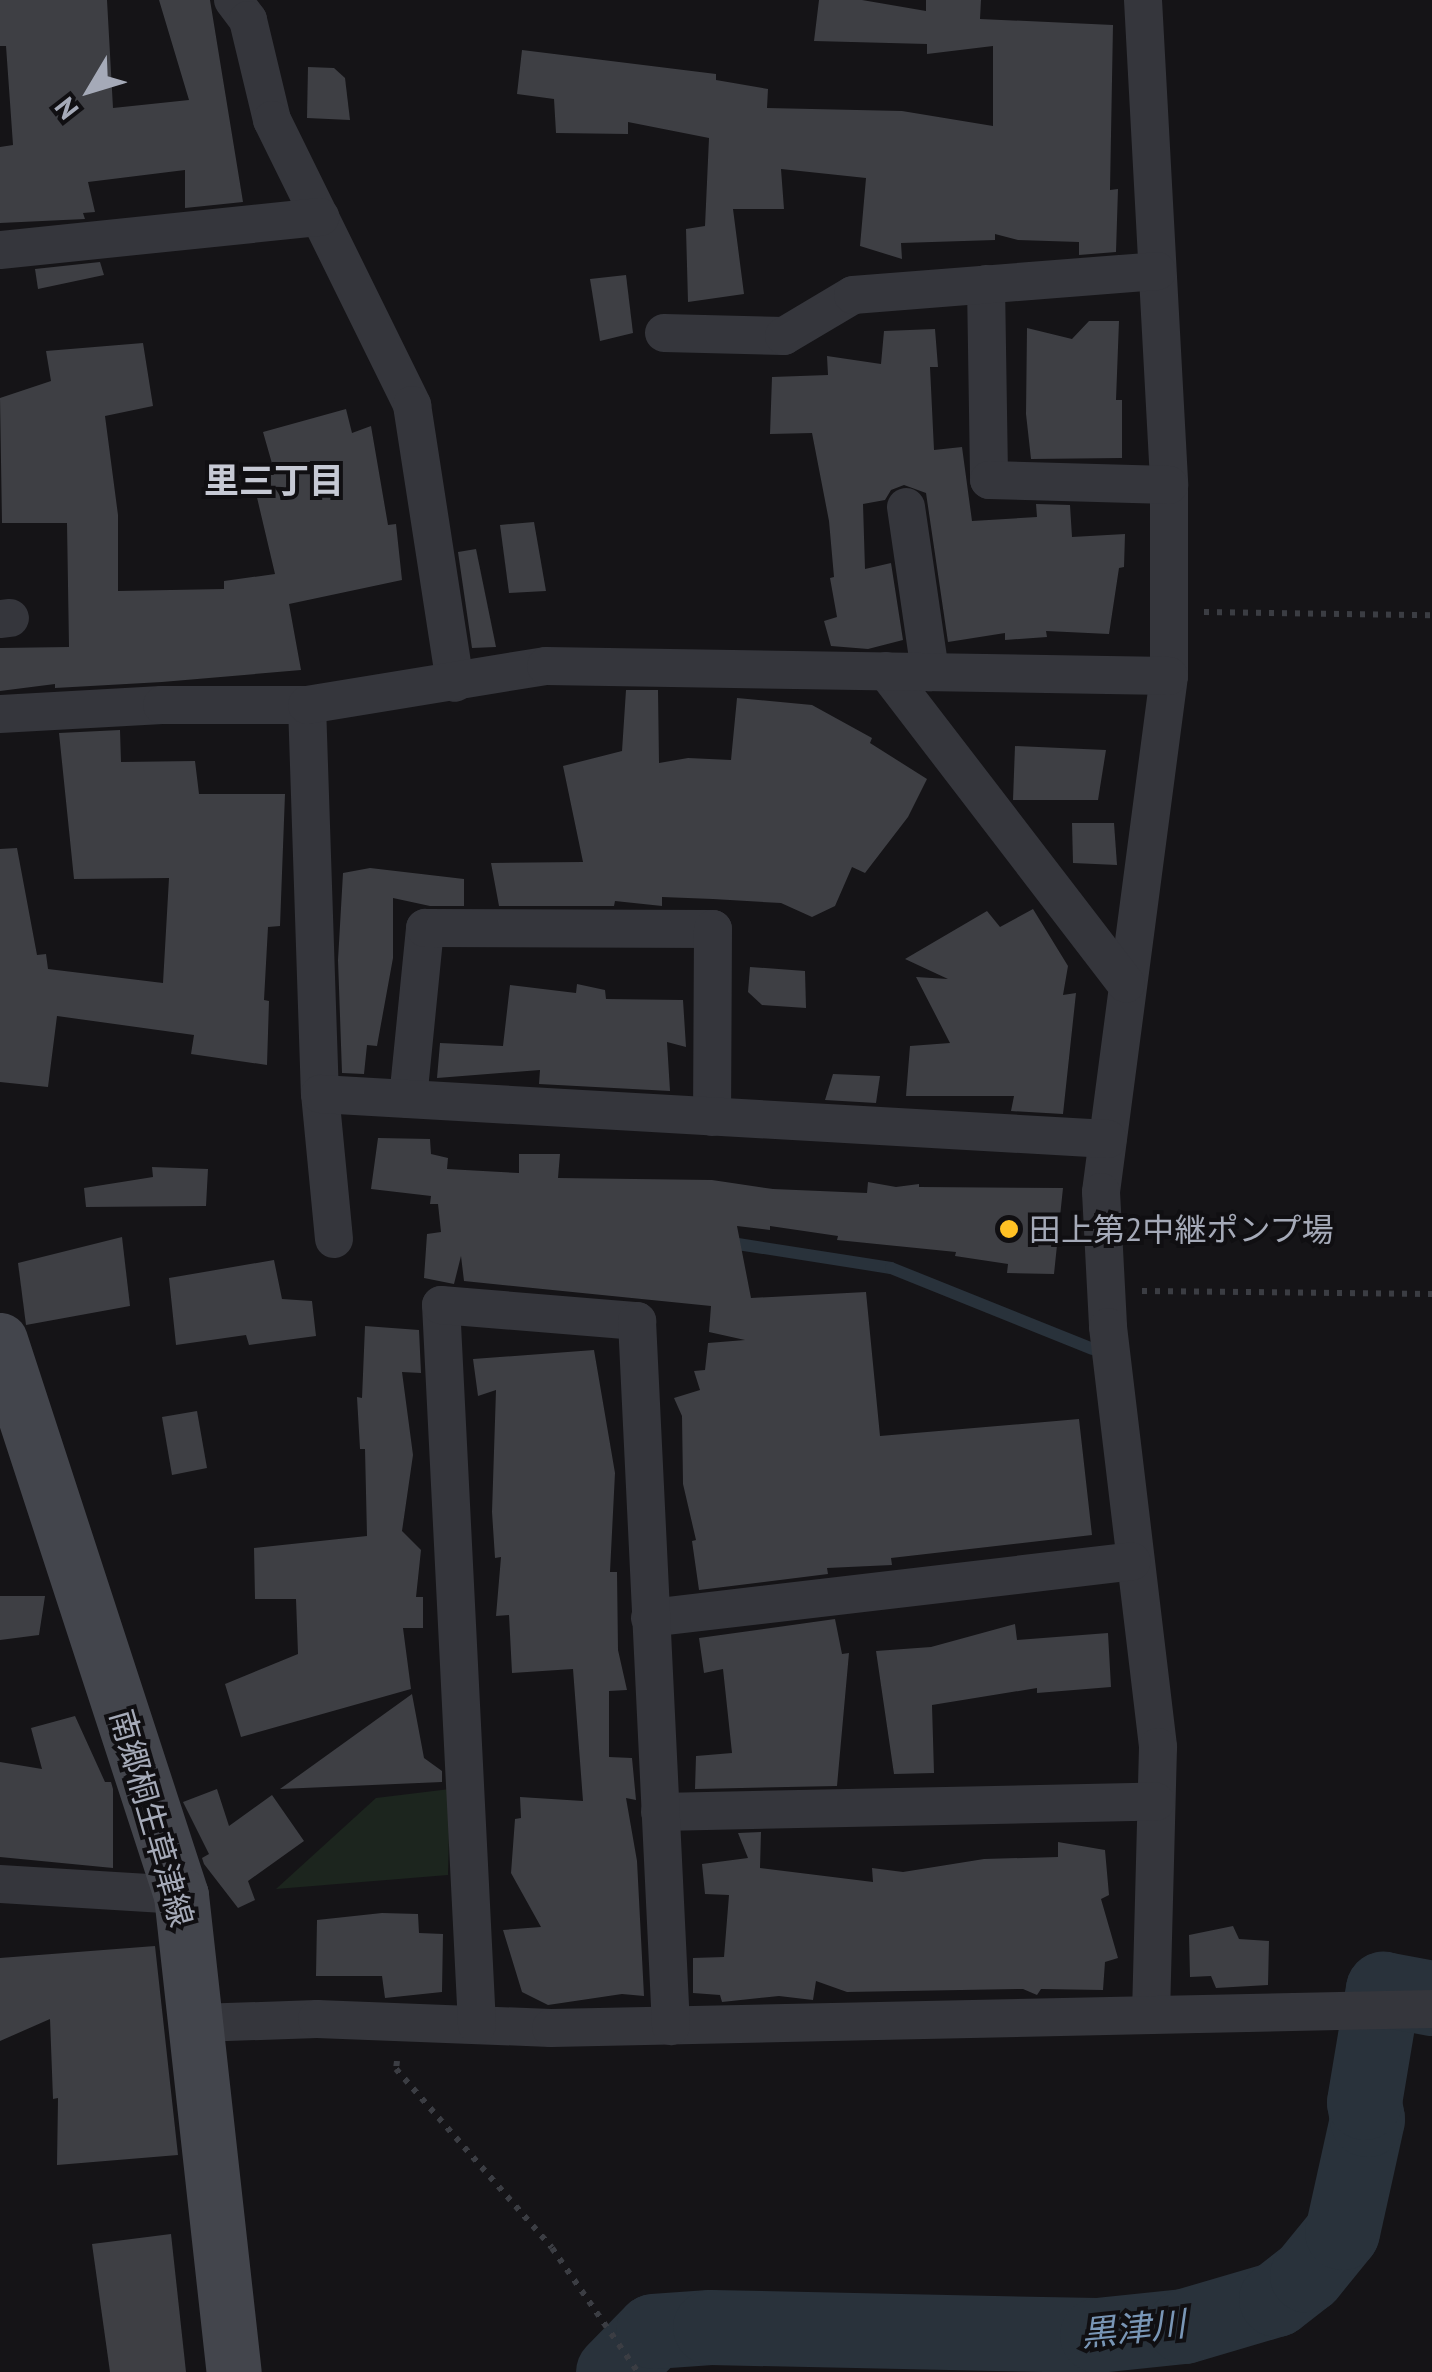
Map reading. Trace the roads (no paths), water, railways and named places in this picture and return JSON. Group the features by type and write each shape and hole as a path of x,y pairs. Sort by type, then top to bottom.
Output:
{"main road":[{"name":"南郷桐生草津線","path":"0,1340 181,1895 234,2369"}],"street":[{"path":"233,0 248,20 272,120 412,405 456,682"},
{"path":"1143,0 1169,485 1169,676 1102,1192 1106,1291 1132,1561 1158,1746 1151,2015"},
{"path":"0,250 320,217"},
{"path":"664,333 784,336 853,295 1157,271"},
{"path":"986,284 989,480 1169,485"},
{"path":"906,507 930,672"},
{"path":"0,714 162,705 307,705 546,666 1169,676"},
{"path":"886,671 1126,984"},
{"path":"307,705 320,1094 334,1239"},
{"path":"408,1099 425,928 714,929 712,1116"},
{"path":"320,1094 1108,1139"},
{"path":"477,2025 441,1305 637,1321 671,2026"},
{"path":"650,1618 1132,1561"},
{"path":"660,1812 1156,1802"},
{"path":"0,1884 181,1895"},
{"path":"198,2023 317,2018 403,2026 671,2026 1432,2009"}],"waterway":[{"path":"725,1242 891,1268 1092,1349"},
{"name":"黒津川","path":"613,2372 653,2331 710,2327 1097,2335 1184,2326 1276,2299 1307,2275 1342,2232 1367,2119 1364,2102 1383,1989 1432,1998"}],"place":[{"name":"田上第2中継ポンプ場","path":"1009,1229"}],"district":[{"name":"里三丁目","path":"274,480"}]}
